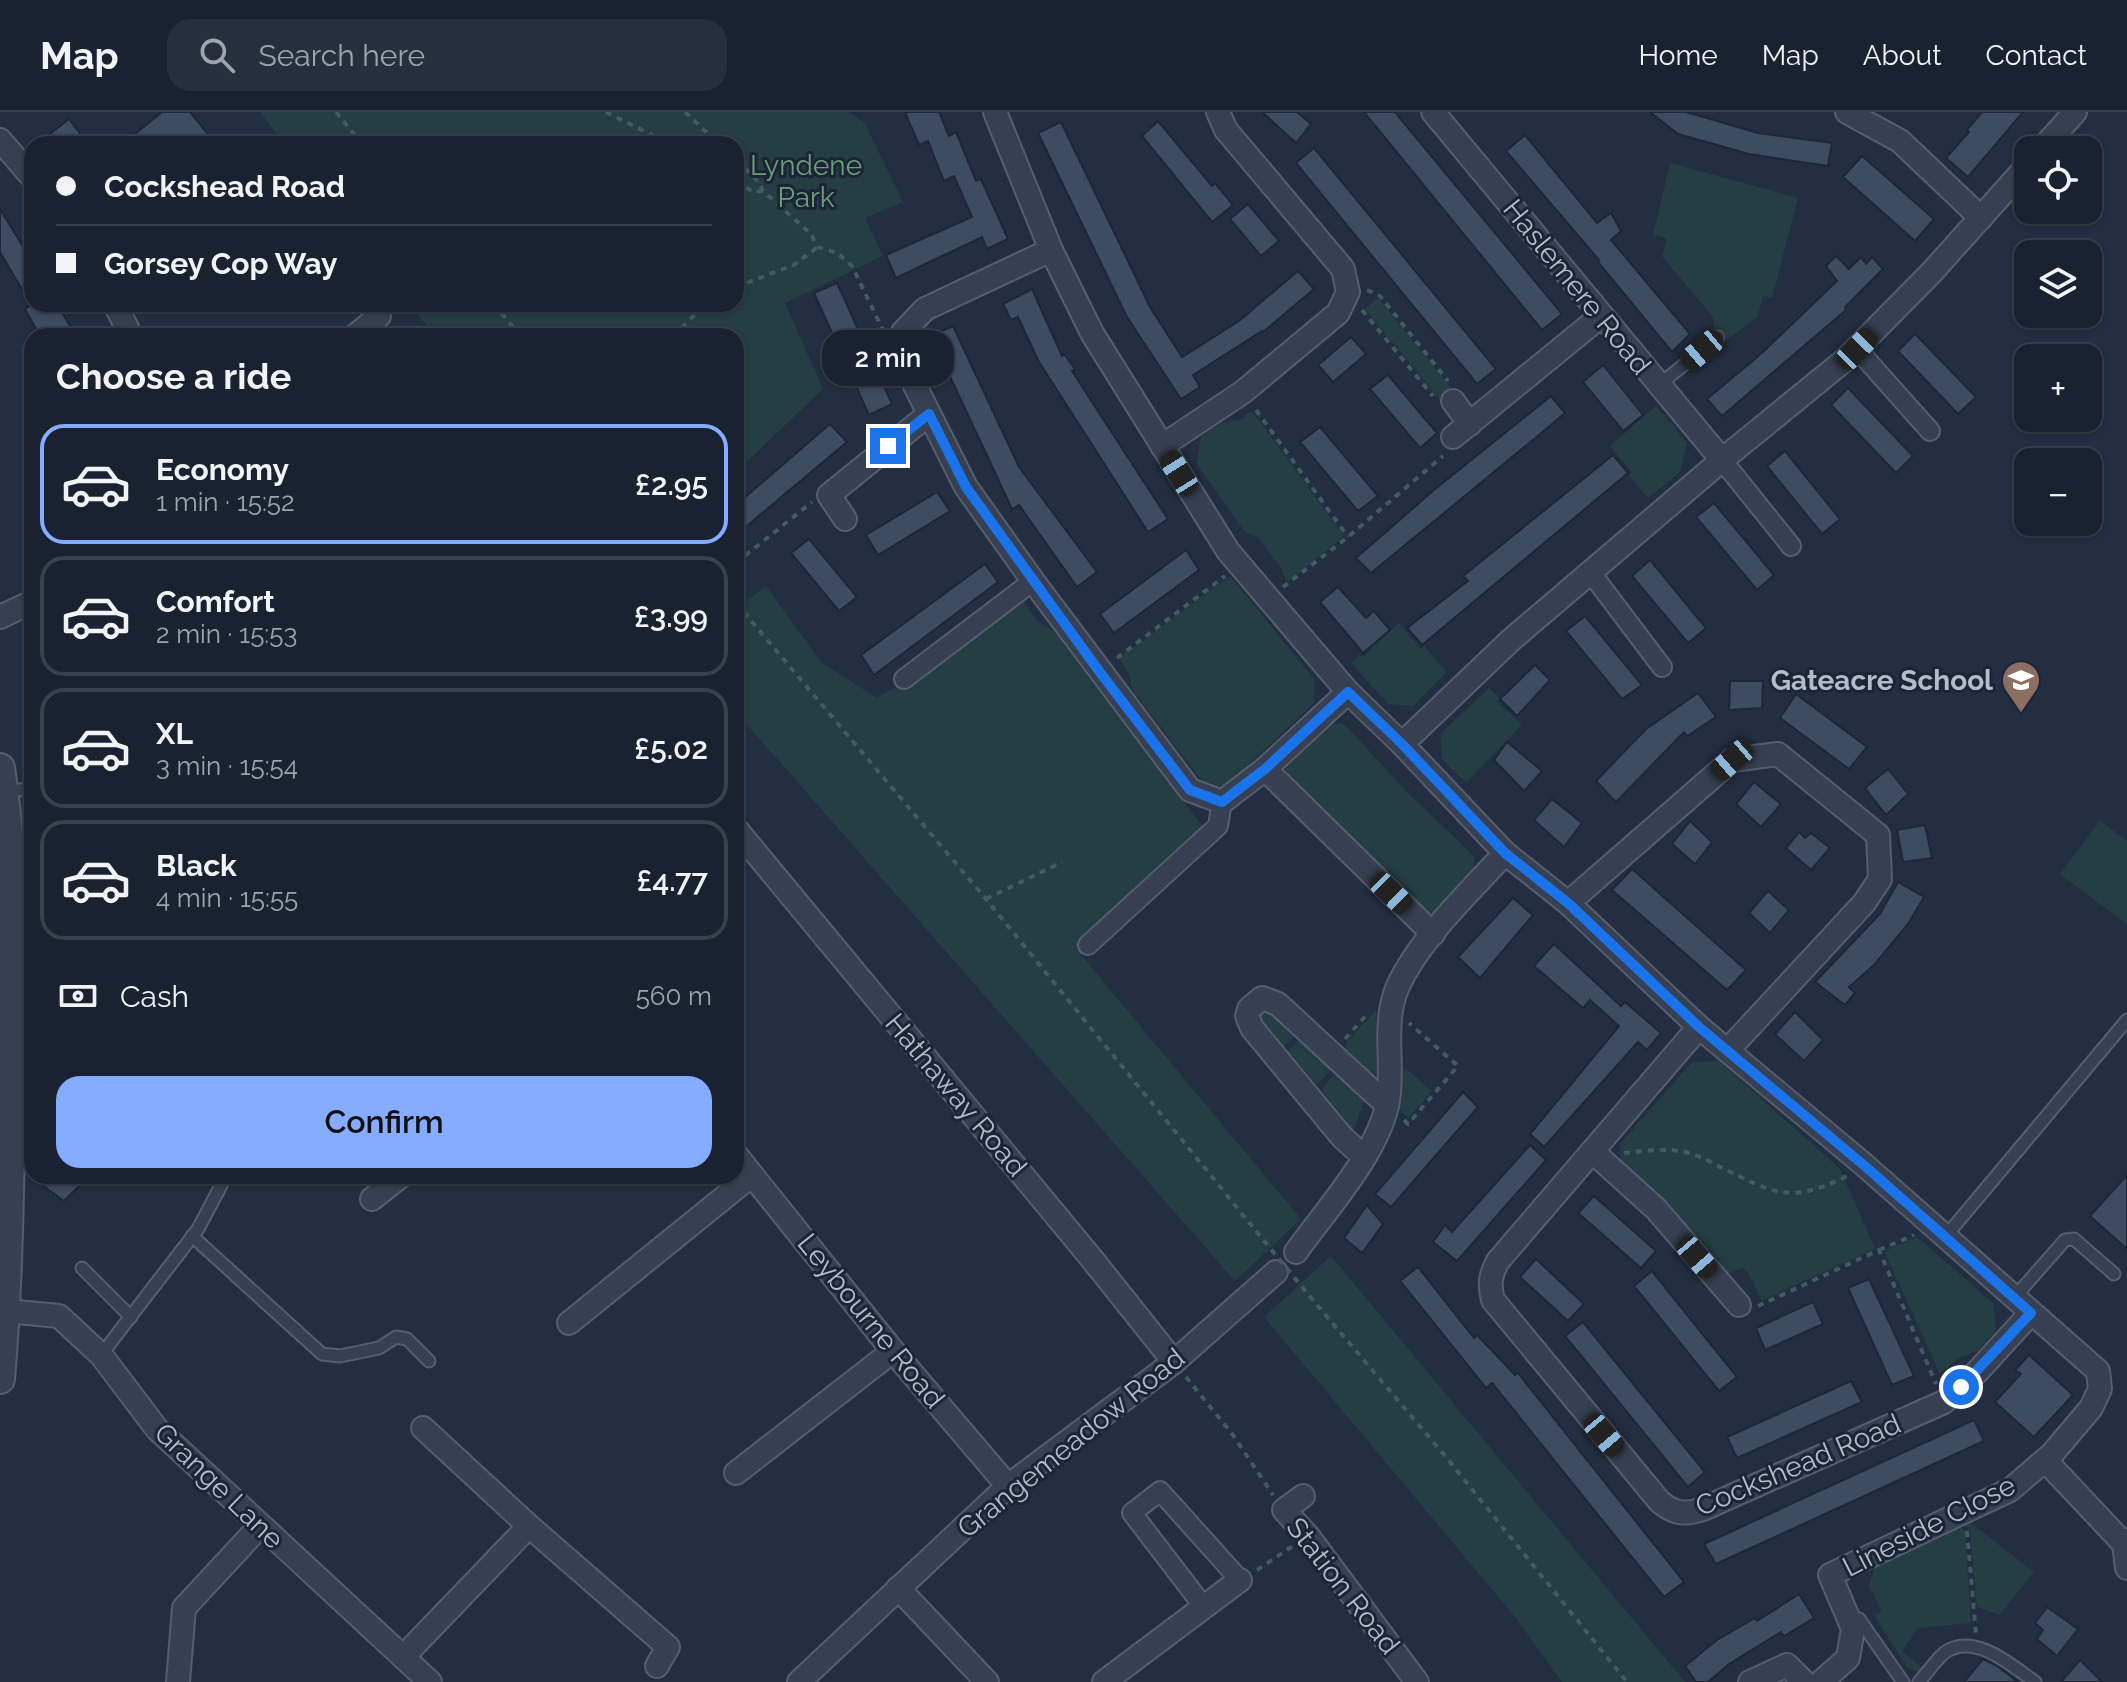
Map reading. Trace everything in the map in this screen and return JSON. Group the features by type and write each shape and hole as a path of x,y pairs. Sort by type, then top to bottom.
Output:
{"street":[{"path":"995,112 1051,250 1092,333 1239,566 1348,692 1505,853 1568,903 1699,1027 1866,1167 2031,1313"},
{"path":"1162,446 1243,392 1338,313 1346,291 1343,269 1226,130 1218,112"},
{"name":"Haslemere Road","path":"1433,112 1722,460"},
{"path":"1847,112 1900,141 1981,218"},
{"path":"2054,136 2075,112"},
{"path":"0,140 24,168"},
{"path":"1402,744 1511,640 1857,349 2014,181"},
{"path":"1051,250 925,309 903,332 898,352 966,487 1033,581 1190,790 1222,802"},
{"path":"365,328 379,316"},
{"path":"1449,398 1461,430 1601,316"},
{"path":"1857,349 1930,431"},
{"path":"845,519 829,495 929,414"},
{"path":"1722,460 1791,546"},
{"path":"1591,573 1662,667"},
{"path":"904,679 1033,581"},
{"path":"0,617 24,609"},
{"path":"1088,945 1218,826 1222,802 1265,769 1348,692"},
{"path":"1568,903 1732,760 1778,754 1878,835 1880,879 1864,903 1728,1050"},
{"path":"1265,769 1433,934"},
{"path":"0,1379 6,1311 6,1014 14,927 2,780"},
{"name":"Hathaway Road","path":"744,839 1174,1362"},
{"path":"1296,1252 1378,1135 1387,1105 1391,1068 1389,1024 1397,990 1433,934 1505,853"},
{"path":"1364,1157 1342,1137 1252,1028 1247,1016 1249,1009 1262,998 1278,1004 1387,1105"},
{"name":"Cockshead Road","path":"1699,1027 1498,1261 1491,1274 1493,1300 1660,1502 1672,1511 1687,1514 1703,1509 1944,1402 1977,1372 2031,1313"},
{"path":"1593,1152 1656,1209 1739,1305"},
{"name":"Leybourne Road","path":"744,1165 893,1351 1008,1486"},
{"path":"744,1181 752,1175"},
{"path":"372,1199 391,1184"},
{"path":"569,1323 741,1184"},
{"name":"Grangemeadow Road","path":"799,1682 1008,1486 1174,1362 1276,1272"},
{"name":"Grange Lane","path":"6,1311 59,1316 101,1355 157,1429 430,1682"},
{"name":"Lineside Close","path":"1821,1682 1848,1658 1853,1629 1830,1575 2010,1490 2045,1460 2098,1396 2101,1380 2093,1365 2031,1313"},
{"path":"736,1473 893,1351"},
{"path":"423,1428 529,1526 668,1647 657,1666"},
{"path":"2045,1460 2125,1542 2127,1568"},
{"path":"1104,1682 1204,1607 1240,1580 1160,1491 1132,1513 1204,1607"},
{"name":"Station Road","path":"1303,1496 1284,1510 1308,1536 1417,1682"},
{"path":"178,1682 184,1608 260,1526"},
{"path":"404,1656 529,1526"},
{"path":"898,1588 987,1682"},
{"path":"1750,1682 1787,1665 1804,1682"}],"lane":[{"path":"1659,386 1718,337"},
{"path":"2,780 24,787"},
{"path":"1938,1230 2127,1020"},
{"path":"101,1355 192,1236 221,1184"},
{"path":"192,1236 322,1354 340,1356 379,1348 396,1337 407,1339 429,1361"},
{"path":"2014,1298 2065,1240 2074,1239 2114,1274"},
{"path":"82,1268 131,1317"},
{"path":"1849,1620 1859,1619 1867,1628 1903,1682"},
{"path":"1919,1682 1949,1650 1978,1648 1991,1652 2035,1682"}],"path":[{"path":"336,112 356,136"},
{"path":"606,112 654,136"},
{"path":"685,112 710,136"},
{"path":"744,168 759,182 763,191 810,233 818,247 837,253 852,266 876,319 898,352"},
{"path":"744,186 753,192 763,191"},
{"path":"744,284 794,265 818,247"},
{"path":"1346,291 1380,296 1449,398"},
{"path":"1346,291 1449,398"},
{"path":"500,312 514,328"},
{"path":"681,328 698,312"},
{"path":"1243,392 1348,537"},
{"path":"1268,599 1348,537 1452,449 1447,443 1461,430"},
{"path":"744,556 805,504 829,495"},
{"path":"1099,671 1239,566"},
{"path":"744,613 986,899 1317,1305 1446,1457 1627,1682"},
{"path":"986,899 1062,862"},
{"path":"1593,1152 1685,1152 1766,1189 1794,1194 1817,1190 1866,1167"},
{"path":"1739,1305 1746,1311 1914,1235 1938,1230"},
{"path":"1879,1250 1944,1402"},
{"path":"1174,1362 1233,1435 1284,1510"},
{"path":"1951,1517 1967,1530 1978,1648"},
{"path":"1240,1580 1308,1536"}],"green space":[{"name":"Lyndene Park","path":"260,112 849,112 865,124 903,202 865,218 883,256 785,303 823,389 744,464 744,328 429,328 415,312 744,312 744,136 278,136"},
{"path":"1670,163 1798,198 1772,298 1763,296 1758,316 1723,343 1713,331 1714,318 1662,256 1667,238 1653,235"},
{"path":"1378,298 1453,390 1440,400 1365,309"},
{"path":"1656,406 1687,443 1680,472 1648,498 1629,476 1632,472 1610,446"},
{"path":"1252,411 1344,536 1289,581 1286,581 1281,567 1258,538 1244,531 1197,464 1201,436 1222,423 1240,420"},
{"path":"1230,576 1314,679 1314,703 1228,784 1217,787 1202,781 1132,689 1129,674 1119,658"},
{"path":"766,586 821,662 877,698 905,681 1019,596 1039,623 1053,630 1206,831 1128,905 1123,900 1082,944 1082,956 1301,1219 1235,1281 744,721 744,603"},
{"path":"1399,623 1421,649 1424,646 1447,672 1413,706 1388,704 1351,663 1360,655 1363,657"},
{"path":"1489,688 1499,698 1497,702 1522,725 1466,783 1442,759 1440,734"},
{"path":"1340,723 1474,856 1474,868 1433,913 1425,912 1288,777 1286,768 1289,764 1332,725"},
{"path":"2100,821 2127,841 2127,924 2060,874"},
{"path":"1256,1010 1277,1010 1273,1016 1294,1036 1284,1047 1264,1022 1258,1027"},
{"path":"1376,1010 1374,1080 1343,1054 1347,1042"},
{"path":"1299,1040 1332,1069 1317,1085 1288,1051"},
{"path":"1719,1061 1840,1169 1875,1249 1762,1300 1747,1271 1742,1268 1721,1274 1620,1165 1620,1144 1692,1062"},
{"path":"1404,1067 1432,1091 1408,1118 1400,1110"},
{"path":"1338,1075 1365,1098 1352,1135 1342,1128 1347,1122 1321,1090 1333,1076"},
{"path":"1917,1237 1993,1303 1996,1331 1977,1351 1957,1359 1940,1374 1884,1251"},
{"path":"1331,1256 1685,1682 1562,1682 1516,1618 1264,1317"},
{"path":"1968,1521 2034,1572 1999,1615 1977,1607 1970,1530 1964,1524"},
{"path":"1957,1526 1965,1531 1971,1623 1918,1628 1902,1651 1922,1668 1917,1672 1907,1667 1874,1616 1882,1611 1869,1586 1876,1564"}],"building":[{"path":"162,112 190,112 210,136 137,136 135,134"},
{"path":"905,112 939,112 949,136 956,132 976,181 981,179 1008,239 987,249 982,237 896,278 886,255 972,217 954,176 944,181 928,141 919,145"},
{"path":"1262,112 1297,112 1311,124 1296,143"},
{"path":"1364,112 1395,112 1562,314 1542,330"},
{"path":"1650,112 1686,112 1758,133 1832,143 1828,166 1749,154 1678,134"},
{"path":"1982,112 2023,112 1968,177 1946,158"},
{"path":"69,119 82,136 47,136"},
{"path":"1158,121 1212,186 1215,183 1233,205 1212,222 1142,136"},
{"path":"1061,122 1150,307 1182,357 1239,321 1298,271 1314,289 1263,332 1193,375 1200,387 1181,399 1127,317 1038,133"},
{"path":"1525,135 1597,223 1611,213 1621,231 1611,240 1690,334 1672,352 1506,151"},
{"path":"1314,148 1496,369 1477,384 1296,163"},
{"path":"1862,156 1934,219 1915,241 1843,177"},
{"path":"1248,204 1279,241 1261,256 1230,219"},
{"path":"0,209 24,248 24,293 0,252"},
{"path":"1836,256 1849,269 1861,257 1866,264 1872,257 1883,269 1845,307 1846,310 1722,416 1707,399 1763,352 1837,281 1826,266"},
{"path":"837,283 892,404 869,415 814,293"},
{"path":"1032,289 1062,356 1064,354 1075,369 1072,371 1168,519 1148,532 1039,362 1018,317 1011,320 1003,304"},
{"path":"27,312 62,312 71,328 36,328"},
{"path":"953,326 1019,467 1097,572 1077,587 1019,505 1012,509 931,336"},
{"path":"1915,334 1976,397 1958,414 1898,351"},
{"path":"1351,337 1366,354 1333,382 1318,365"},
{"path":"1603,365 1643,415 1623,431 1583,382"},
{"path":"1388,375 1437,433 1420,448 1370,389"},
{"path":"1848,388 1913,456 1896,473 1831,405"},
{"path":"1551,396 1565,413 1545,430 1371,573 1356,558 1434,490"},
{"path":"830,424 847,442 744,528 744,498"},
{"path":"1320,427 1378,496 1358,511 1300,442"},
{"path":"1785,451 1840,519 1822,534 1767,466"},
{"path":"1613,455 1628,473 1422,645 1407,628 1468,581 1463,576"},
{"path":"937,492 950,511 878,555 866,535"},
{"path":"1714,503 1774,575 1757,590 1696,517"},
{"path":"809,539 857,597 839,611 791,553"},
{"path":"1186,550 1199,570 1114,633 1100,614"},
{"path":"1650,560 1706,628 1688,643 1632,576"},
{"path":"985,564 998,582 874,675 861,655"},
{"path":"1338,587 1366,618 1374,611 1390,630 1363,653 1320,602"},
{"path":"1585,616 1642,685 1622,699 1566,631"},
{"path":"1535,665 1550,680 1517,716 1500,699"},
{"path":"1730,681 1763,681 1762,708 1729,710"},
{"path":"1698,693 1716,717 1687,736 1684,732 1616,802 1596,781 1646,729"},
{"path":"1796,694 1867,747 1849,769 1780,718"},
{"path":"1507,742 1542,771 1524,791 1494,760"},
{"path":"1888,769 1908,794 1886,815 1865,788"},
{"path":"1754,782 1781,804 1761,827 1736,804"},
{"path":"1552,799 1582,823 1564,847 1534,820"},
{"path":"1690,821 1712,842 1695,864 1672,844"},
{"path":"1925,825 1932,858 1903,862 1897,830"},
{"path":"1799,832 1805,838 1811,833 1830,848 1811,870 1786,848"},
{"path":"1632,869 1746,970 1727,990 1612,890"},
{"path":"1898,882 1924,897 1908,924 1874,965 1849,987 1855,993 1845,1005 1815,982 1880,914"},
{"path":"1768,891 1789,910 1770,933 1749,913"},
{"path":"1513,898 1533,915 1480,978 1458,957"},
{"path":"1554,944 1621,1006 1625,1002 1661,1033 1647,1050 1638,1042 1544,1147 1530,1134 1619,1026 1590,1000 1583,1008 1534,966"},
{"path":"1795,1012 1823,1040 1804,1061 1775,1034"},
{"path":"1463,1092 1478,1107 1391,1207 1375,1194"},
{"path":"1530,1145 1546,1160 1457,1261 1433,1242 1445,1225 1452,1232"},
{"path":"2127,1175 2127,1249 2090,1216"},
{"path":"41,1184 81,1184 64,1201"},
{"path":"1594,1196 1656,1251 1641,1268 1578,1213"},
{"path":"1367,1205 1383,1224 1362,1253 1344,1238"},
{"path":"1536,1259 1584,1304 1568,1321 1520,1277"},
{"path":"1418,1267 1474,1338 1477,1335 1515,1375 1518,1373 1684,1582 1664,1597 1492,1383 1486,1388 1400,1281"},
{"path":"1652,1271 1737,1377 1719,1391 1634,1286"},
{"path":"1869,1279 1914,1376 1892,1385 1848,1288"},
{"path":"1813,1302 1823,1324 1765,1350 1756,1328"},
{"path":"1583,1322 1705,1472 1688,1487 1565,1336"},
{"path":"2029,1355 2073,1395 2034,1437 1995,1402 2021,1374 2015,1370"},
{"path":"1851,1381 1862,1402 1737,1458 1727,1437"},
{"path":"1974,1420 1984,1441 1716,1564 1704,1544"},
{"path":"1799,1594 1814,1618 1784,1636 1781,1632 1729,1664 1708,1682 1696,1682 1685,1666 1717,1640 1755,1618 1757,1621"},
{"path":"2047,1607 2078,1629 2057,1656 2037,1639 2043,1630 2035,1623"},
{"path":"1983,1659 1997,1666 2018,1682 1964,1682"},
{"path":"2080,1660 2102,1682 2061,1682"}],"place":[{"name":"Gateacre School","path":"2021,714"}],"route":[{"path":"888,446 929,414 966,487 1099,671 1190,790 1222,802 1265,769 1348,692 1505,853 1568,903 1699,1027 1866,1167 2031,1313 1961,1387"}]}
